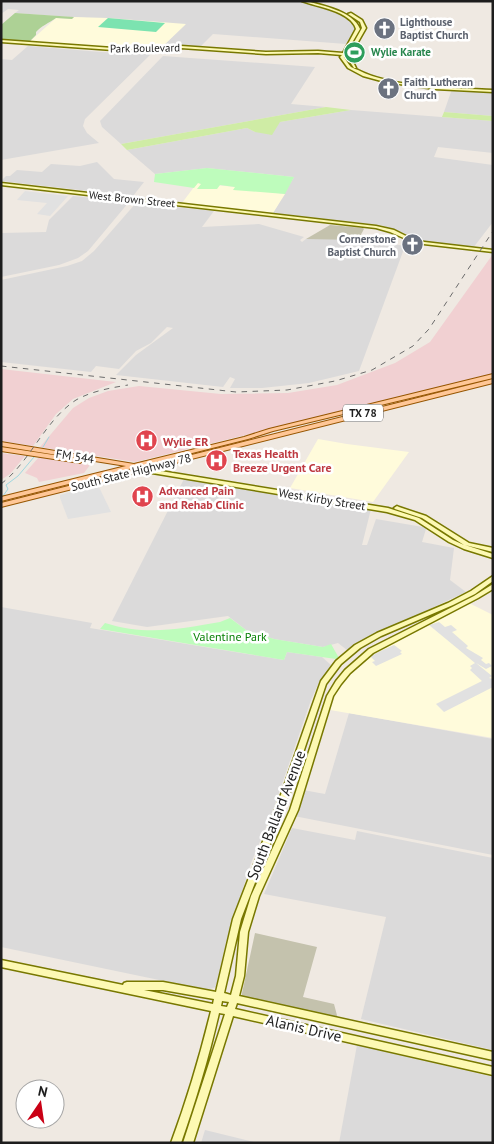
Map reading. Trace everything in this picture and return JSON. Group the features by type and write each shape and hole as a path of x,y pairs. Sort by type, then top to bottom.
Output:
{"main road":[{"path":"303,1 342,13 356,23 357,31 343,54 344,62 352,69 384,81 493,90"},
{"path":"310,1 346,12 363,22 364,29 362,34 348,55 349,60 356,68 388,80 493,90"},
{"name":"Park Boulevard","path":"1,41 113,49 180,47 252,52 348,55"},
{"name":"West Brown Street","path":"1,185 376,227 389,229 415,242 493,251"},
{"name":"South State Highway 78","path":"1,499 146,469 159,468 271,430 493,376"},
{"name":"South State Highway 78","path":"1,505 134,465 232,444 493,381"},
{"path":"418,399 428,400 432,403"},
{"name":"FM 544","path":"1,444 134,465 146,469"},
{"name":"FM 544","path":"1,449 126,468 146,469"},
{"path":"105,464 109,467 109,472"},
{"name":"West Kirby Street","path":"159,468 391,507 424,516 467,544 493,550"},
{"name":"West Kirby Street","path":"146,469 388,510 417,519 451,541 466,548 493,556"},
{"name":"South Ballard Avenue","path":"176,1143 190,1103 220,998 237,919 286,792 318,694 327,675 356,648 470,593 493,578"},
{"name":"South Ballard Avenue","path":"188,1143 231,1012 240,976 244,932 254,896 294,810 330,696 340,678 371,651 470,600 493,586"},
{"name":"Alanis Drive","path":"1,963 493,1070"},
{"name":"Alanis Drive","path":"115,987 164,986 493,1056"}],"shaded area":[{"path":"1,1 302,1 339,14 352,21 356,28 346,44 213,34 200,47 163,46 185,25 15,13 19,10 8,9 1,14"},
{"path":"74,17 186,24 163,46 115,48 29,42 56,18 72,19"},
{"path":"28,46 151,54 85,119 83,126 87,133 99,143 1,160 1,59 12,60"},
{"path":"163,56 315,67 291,104 326,107 121,144 102,127 100,121"},
{"path":"452,89 493,93 493,116 444,112"},
{"path":"351,110 493,121 493,153 438,147 434,157 493,165 493,222 473,248 416,240 404,233 381,225 273,213 294,177 207,168 155,174 127,150 247,128 255,132 280,122"},
{"path":"97,162 114,179 144,182 133,196 1,181 17,170 42,172 51,164 80,166"},
{"path":"197,183 285,194 273,213 182,203"},
{"path":"25,191 68,196 50,216 37,214 47,203 17,200"},
{"path":"73,196 129,202 88,251 78,258 59,265 1,277 1,233 46,232 49,220"},
{"path":"136,203 214,211 202,227 259,224 304,237 300,240 302,242 306,239 343,239 405,246 359,371 309,383 262,388 230,388 235,379 230,377 223,387 116,375 136,355 173,328 167,327 151,343 136,351 119,369 96,366 91,372 1,362 1,280 82,261 94,251"},
{"path":"330,225 364,229 358,240 306,239"},
{"path":"493,254 493,375 135,462 40,447 73,408 89,398 108,391 139,386 221,394 288,393 337,385 395,363 430,342"},
{"path":"1,369 116,382 73,399 56,414 33,446 1,441"},
{"path":"318,439 409,452 373,502 290,488"},
{"path":"1,453 25,456 10,474 1,480"},
{"path":"39,457 90,465 84,473 39,482 37,478 25,473"},
{"path":"184,479 371,509 362,545 367,545 376,519 423,527 426,529 422,542 454,548 450,580 466,592 376,634 347,650 338,643 323,647 274,639 246,630 228,616 147,627 112,621"},
{"path":"95,485 99,487 111,512 68,519 60,495"},
{"path":"469,603 493,615 493,738 330,710 337,690 348,674 364,659 377,650"},
{"path":"1,607 92,623 90,628 284,660 287,652 322,657 331,665 319,682 311,700 272,813 251,863 226,942 216,987 207,990 1,947"},
{"path":"439,622 445,627 451,625 457,630 452,632 468,646 466,648 483,658 481,660 486,664 489,663 492,666 486,669 476,663 492,676 489,678 493,679 493,687 444,712 436,704 482,681 470,670 472,668 470,666 475,663 429,625"},
{"path":"394,645 402,651 400,652 402,654 376,666 372,662 375,661 370,656"},
{"path":"349,713 493,739 493,855 294,816 303,790 325,794"},
{"path":"292,828 355,840 357,831 493,858 493,1050 361,1019 386,917 264,894"},
{"path":"255,933 317,947 303,997 334,1004 338,1019 241,998"},
{"path":"357,1045 493,1077 493,1143 339,1143"},
{"path":"205,1130 258,1143 201,1143"}],"green space":[{"path":"15,13 74,17 72,19 56,18 38,30 29,42 1,39 1,25"},
{"path":"108,18 165,23 156,32 98,27"},
{"path":"326,107 351,110 280,122 272,135 255,132 247,128 127,150 121,144"},
{"path":"444,112 493,116 493,121 442,117"},
{"path":"207,168 294,177 285,194 233,190 235,187 220,185 217,189 197,189 201,184 198,183 194,188 154,182 155,174"},
{"name":"Valentine Park","path":"230,618 246,630 274,639 323,647 331,644 339,658 287,652 284,660 100,629 105,623 135,629 163,630 220,622"}],"waterway":[{"path":"43,447 49,437"},
{"path":"3,496 8,489 6,485 18,476 34,457"}],"railway":[{"path":"1,366 236,392 287,390 335,381 372,370 413,346 429,329 493,231"},
{"path":"1,484 12,475 55,419 76,400 88,394 128,385"}],"place":[{"name":"Lighthouse Baptist Church","path":"384,28"},
{"name":"Wylie Karate","path":"355,52"},
{"name":"Faith Lutheran Church","path":"388,88"},
{"name":"Cornerstone Baptist Church","path":"412,245"},
{"name":"Wylie ER","path":"147,441"},
{"name":"Texas Health Breeze Urgent Care","path":"217,460"},
{"name":"Advanced Pain and Rehab Clinic","path":"143,497"}]}
